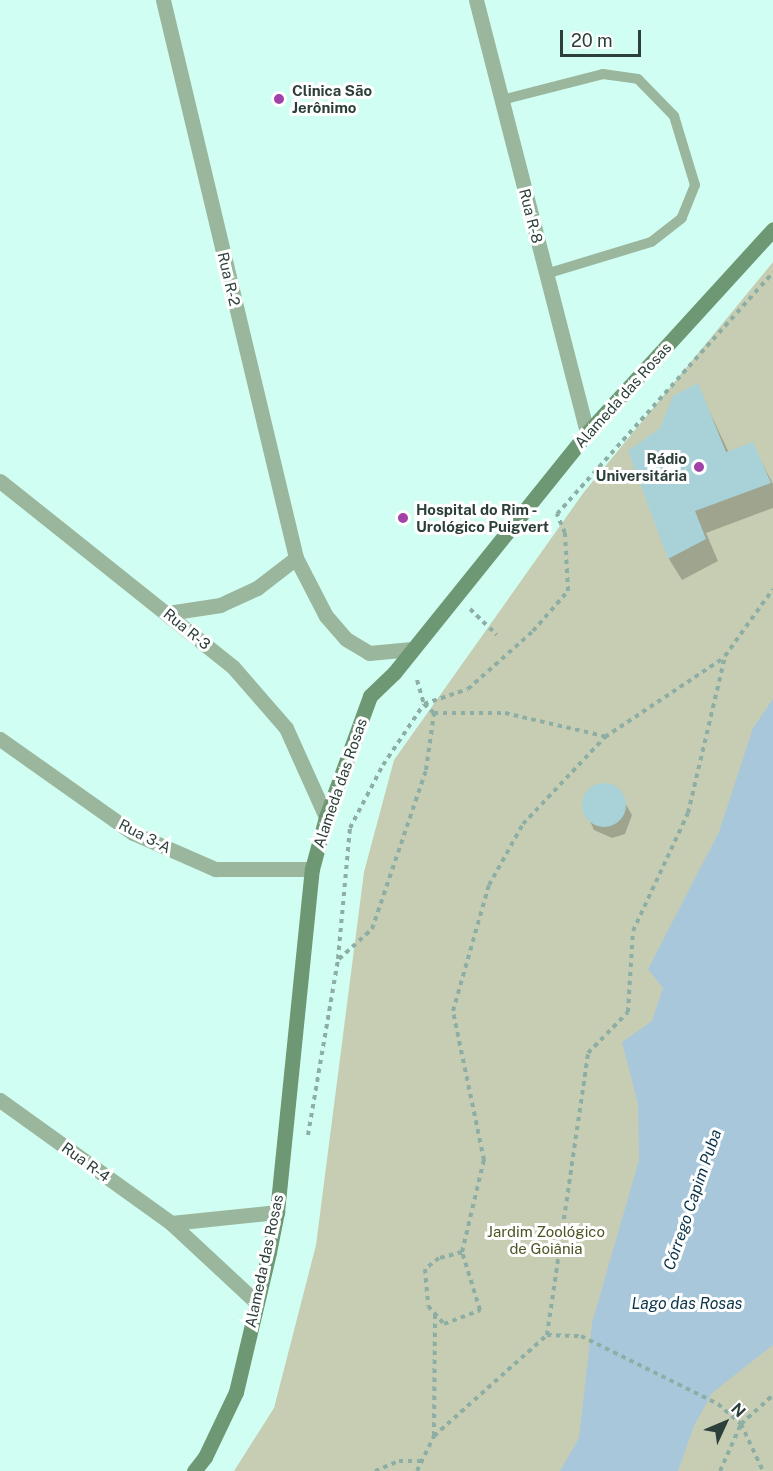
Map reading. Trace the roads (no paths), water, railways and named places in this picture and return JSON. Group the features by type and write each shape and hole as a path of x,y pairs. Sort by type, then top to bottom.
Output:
{"main road":[{"name":"Alameda das Rosas","path":"195,1471 205,1457 236,1392 257,1303 277,1212 312,869 326,817 370,696 457,596 527,503 587,433 773,229"}],"street":[{"name":"Rua R-2","path":"163,0 296,558 326,616 346,639 369,653 412,649"},
{"name":"Rua R-8","path":"476,0 587,433"},
{"name":"Rua R-3","path":"0,481 233,667 286,729 326,817"},
{"path":"168,613 220,605 257,588 296,558"},
{"name":"Rua 3-A","path":"0,739 133,833 215,869 312,869"},
{"name":"Rua R-4","path":"0,1100 171,1223 257,1303"},
{"path":"171,1223 277,1212"}],"lane":[{"path":"502,100 603,74 638,79 674,116 695,185 682,218 651,242 546,274"}],"water":[{"name":"Lago das Rosas","path":"773,699 773,1345 712,1393 694,1426 678,1471 560,1471 579,1438 592,1323 639,1160 638,1104 622,1042 652,1021 663,988 648,969 719,832 753,728"}],"place":[{"name":"Clinica São Jerônimo","path":"279,99"},
{"name":"Rádio Universitária","path":"699,467"},
{"name":"Hospital do Rim - Urológico Puigvert","path":"403,518"}],"water label":[{"name":"Córrego Capim Puba","path":"693,1200"}],"park label":[{"name":"Jardim Zoológico de Goiânia","path":"546,1240"}]}
